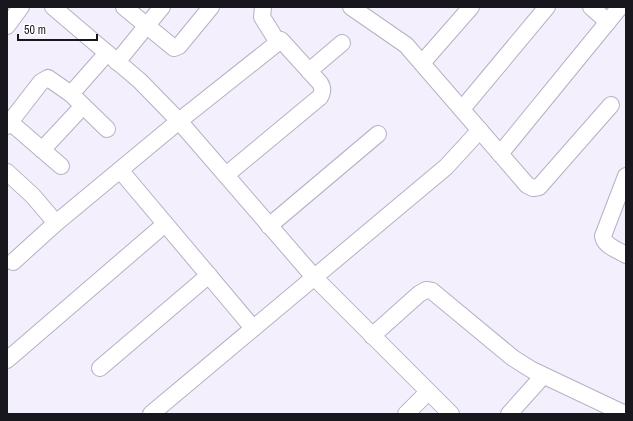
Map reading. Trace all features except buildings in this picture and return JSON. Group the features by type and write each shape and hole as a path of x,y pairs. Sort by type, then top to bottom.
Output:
{"street":[{"path":"7,26 21,7"},
{"path":"53,7 140,81 226,175 314,277 451,414"},
{"path":"124,7 174,48 179,46 211,7"},
{"path":"71,94 146,26 162,7"},
{"path":"263,7 262,17 277,41"},
{"path":"351,7 398,38 422,63 527,185 533,188 539,187 611,104"},
{"path":"422,63 471,7"},
{"path":"462,109 547,7"},
{"path":"591,7 608,22"},
{"path":"500,154 620,7"},
{"path":"13,262 56,223 178,121 277,41 281,40 323,88 320,97 226,175"},
{"path":"309,71 342,43"},
{"path":"61,166 8,124 44,79 48,78 71,94 107,129"},
{"path":"42,150 83,106"},
{"path":"156,413 253,328 446,167 480,130"},
{"path":"269,226 378,134"},
{"path":"120,170 253,328"},
{"path":"7,172 33,196 56,223"},
{"path":"626,176 603,236 603,241 626,255"},
{"path":"7,360 165,224"},
{"path":"100,368 209,276"},
{"path":"372,336 419,294 426,290 432,291 513,358 543,376 625,414"},
{"path":"509,414 543,376"},
{"path":"406,414 428,392"}]}
